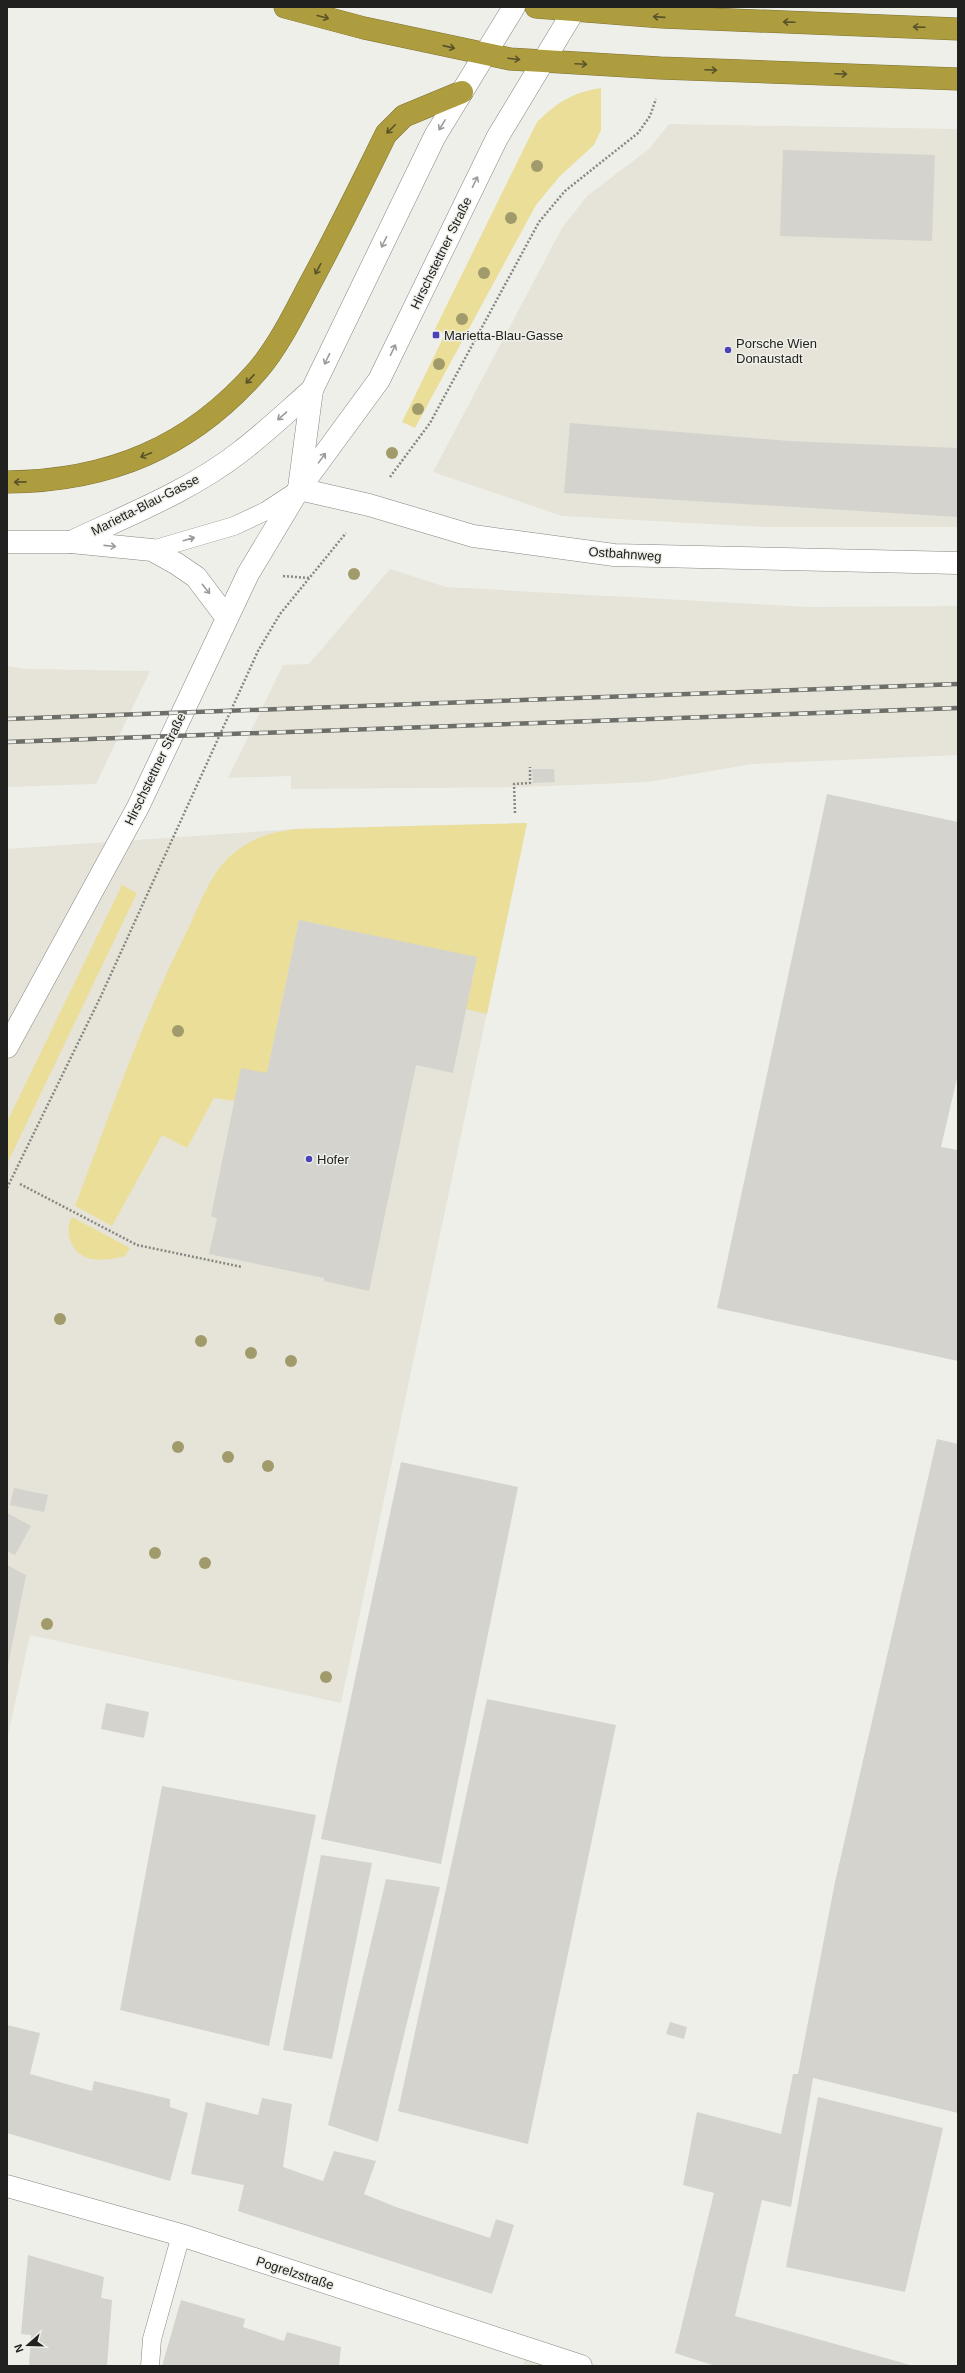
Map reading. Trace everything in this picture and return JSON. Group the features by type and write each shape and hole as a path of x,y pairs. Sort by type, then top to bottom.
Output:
{"highway":[{"path":"285,7 485,55 542,62 958,79"},
{"path":"536,7 662,17 958,29"},
{"path":"7,482 38,482 77,477 118,467 156,452 189,432 224,406 259,369 291,320 386,134 404,116 462,92"}],"street":[{"name":"Hirschstettner Straße","path":"299,489 312,390 435,136 514,7"},
{"name":"Hirschstettner Straße","path":"7,1047 138,807 248,574 299,489 379,380 497,138 575,9"},
{"name":"Marietta-Blau-Gasse","path":"71,542 168,497 209,472 240,452 312,390"},
{"name":"Ostbahnweg","path":"299,489 369,505 473,536 614,555 958,563"},
{"name":"Marietta-Blau-Gasse","path":"7,542 71,542 152,550 196,577 227,618"},
{"name":"Pogrelzstraße","path":"7,2186 181,2235 581,2366"}],"lane":[{"name":"Marietta-Blau-Gasse","path":"152,550 234,526 266,510 299,489"},
{"path":"150,2366 152,2340 181,2235"}],"path":[{"path":"388,479 430,423 539,222 565,190 593,168"},
{"path":"7,1188 100,996 258,651 280,614 348,531"},
{"path":"515,813 514,784 530,783 530,767"},
{"path":"20,1184 137,1245 242,1267"}],"shaded area":[{"path":"601,88 601,130 594,145 560,176 536,205 415,428 402,422 445,334 435,329 537,122 566,99 590,90"},
{"name":"Porsche Wien Donaustadt","path":"669,124 958,129 958,527 764,527 562,516 433,472 562,228 587,196 649,149"},
{"path":"390,569 446,587 809,607 958,606 958,755 752,764 648,782 526,787 291,789 291,776 228,778 283,665 309,664"},
{"path":"7,666 25,669 150,671 96,784 7,787"},
{"path":"527,823 341,1703 30,1635 7,1740 7,849 295,829"},
{"path":"527,823 487,1014 466,1009 477,958 299,920 267,1073 235,1101 214,1098 187,1148 162,1135 112,1226 75,1206 143,1028 173,959 215,873 235,852 259,838 295,829"},
{"path":"122,885 137,893 7,1164 7,1122"},
{"path":"72,1217 130,1248 125,1256 95,1260 84,1257 74,1248 69,1236 69,1223"},
{"path":"527,2352 574,2366 523,2366"}],"building":[{"path":"783,150 935,155 932,241 780,236"},
{"path":"570,423 789,441 958,448 958,517 564,493"},
{"path":"532,769 554,769 555,782 533,783"},
{"path":"827,794 958,822 958,1074 941,1147 958,1150 958,1361 717,1308"},
{"name":"Hofer","path":"299,920 477,957 453,1073 416,1065 369,1291 324,1281 324,1278 209,1254 217,1218 211,1216 241,1068 267,1073"},
{"path":"937,1439 958,1444 958,2113 813,2078 791,2207 762,2200 735,2316 914,2366 715,2366 675,2353 714,2193 683,2185 697,2112 781,2134 793,2074 798,2074 835,1882"},
{"path":"401,1462 518,1487 441,1864 321,1839"},
{"path":"14,1488 48,1495 44,1512 10,1505"},
{"path":"7,1513 31,1526 15,1555 7,1551"},
{"path":"7,1565 26,1575 8,1665 7,1665"},
{"path":"487,1699 616,1725 528,2144 398,2111"},
{"path":"106,1703 149,1712 144,1738 101,1729"},
{"path":"162,1786 316,1815 269,2046 120,2010"},
{"path":"321,1855 372,1863 332,2059 283,2050"},
{"path":"386,1879 440,1887 378,2142 328,2125"},
{"path":"670,2022 687,2027 684,2039 666,2034"},
{"path":"7,2025 40,2033 30,2074 92,2091 94,2081 170,2099 170,2107 188,2113 170,2181 7,2133"},
{"path":"818,2097 943,2128 905,2292 786,2267"},
{"path":"262,2098 292,2104 283,2167 323,2181 334,2151 376,2161 364,2194 396,2207 490,2238 496,2219 514,2225 492,2294 238,2211 244,2185 191,2174 206,2102 258,2115"},
{"path":"28,2255 104,2277 101,2298 112,2300 107,2366 29,2366 31,2335 21,2334"},
{"path":"181,2300 245,2319 243,2327 284,2341 287,2332 341,2347 339,2366 162,2366"}],"railway":[{"path":"7,719 958,684"},
{"path":"7,742 958,708"}],"place":[{"name":"Marietta-Blau-Gasse","path":"436,335"},
{"name":"Porsche Wien Donaustadt","path":"728,350"},
{"name":"Hofer","path":"309,1159"}]}
